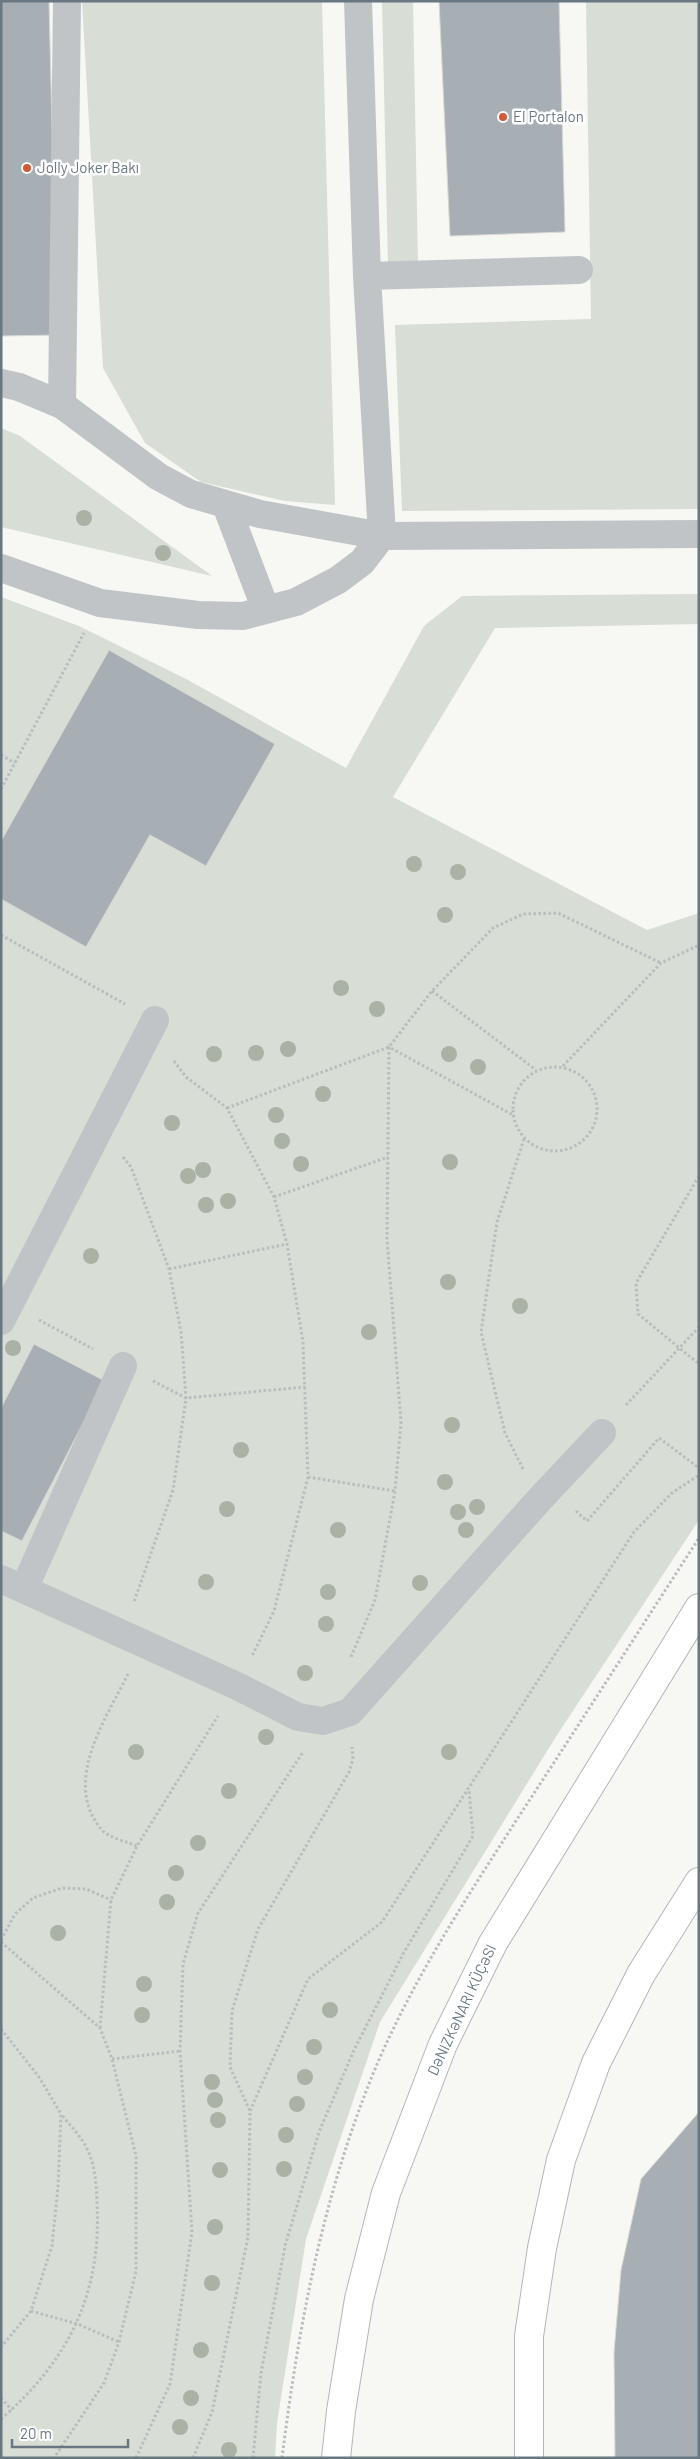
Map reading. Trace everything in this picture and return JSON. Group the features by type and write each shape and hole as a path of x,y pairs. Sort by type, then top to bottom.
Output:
{"highway":[{"path":"336,2458 341,2411 359,2298 386,2193 443,2044 493,1943 699,1608"},
{"path":"529,2458 529,2336 542,2248 561,2160 596,2063 641,1974 699,1882"}],"lane":[{"path":"62,405 67,1"},
{"path":"1,568 100,603 198,615 243,616 296,602 338,580 362,562 382,536 367,276 358,1"},
{"path":"367,276 579,270"},
{"path":"1,383 19,387 62,405 159,477 191,494 226,505 382,536 699,534"},
{"path":"226,505 266,610"},
{"path":"1,1321 155,1020"},
{"path":"123,1366 13,1584 237,1686 298,1717 323,1721 350,1712 544,1494 602,1433"}],"path":[{"path":"1,789 100,603"},
{"path":"1,755 15,762"},
{"path":"227,1108 389,1047 432,991 494,928 523,914 558,913 661,962"},
{"path":"1,935 155,1020 171,1057 186,1077 227,1108 274,1197 286,1244 303,1342 308,1477 274,1611 237,1686 137,1846 111,1900 100,2028 112,2060 136,2156 136,2271 119,2342 104,2383 69,2439 54,2458"},
{"path":"563,1067 661,962 699,945"},
{"path":"432,991 536,1070"},
{"path":"389,1047 513,1115"},
{"path":"349,1661 375,1600 395,1491 402,1423 387,1238 389,1047"},
{"path":"563,1067 586,1079 598,1103 593,1129 574,1148 548,1152 524,1139 513,1115 517,1089 536,1070 563,1067"},
{"path":"100,1126 131,1167 169,1269 181,1332 186,1398 173,1490 143,1583 132,1639 90,1751 85,1782 89,1807 103,1831 137,1846"},
{"path":"524,1139 497,1222 481,1332 505,1433 544,1494 587,1521 659,1438 699,1468"},
{"path":"274,1197 388,1157"},
{"path":"699,1176 636,1283 638,1314 699,1364"},
{"path":"169,1269 286,1244"},
{"path":"626,1405 699,1327"},
{"path":"193,2458 212,2412 248,2237 250,2111 308,1979 382,1922 634,1532 672,1493 699,1475"},
{"path":"308,1477 395,1491"},
{"path":"250,2111 230,2068 232,2011 258,1929 349,1772 353,1759 350,1712"},
{"path":"136,2458 170,2384 192,2232 180,2051 183,1964 198,1913 323,1721"},
{"path":"253,2458 261,2373 285,2246 319,2132 354,2050 403,1954 473,1836 469,1789"},
{"path":"100,2028 1,1941 15,1914 32,1898 62,1888 86,1889 111,1900"},
{"path":"1,2029 39,2077 61,2114 83,2141 95,2170 98,2221 96,2265 78,2324 42,2380 1,2419"},
{"path":"112,2060 180,2051"},
{"path":"1,2347 31,2311 52,2246 58,2187 61,2114"},
{"path":"31,2311 78,2324 119,2342"},
{"path":"1,2398 12,2410"}],"shaded area":[{"path":"82,1 322,1 335,505 285,501 201,482 145,443 103,368"},
{"path":"382,1 413,1 418,263 388,265"},
{"path":"586,1 699,1 699,509 402,511 395,325 591,319"},
{"path":"1,428 20,436 212,576 1,527"},
{"path":"699,594 699,624 495,628 393,797 647,930 699,913 699,1520 557,1735 380,2022 306,2239 277,2423 275,2458 1,2458 1,597 79,626 188,680 346,768 424,626 462,596"}],"building":[{"name":"Jolly Joker Bakı","path":"1,1 49,1 57,335 1,336"},
{"name":"El Portalon","path":"439,1 559,1 565,232 450,236"},
{"path":"109,650 275,744 206,866 150,835 86,947 1,899 1,841"},
{"path":"34,1344 105,1381 22,1541 1,1531 1,1408"},
{"path":"699,2112 699,2458 615,2458 614,2352 621,2270 641,2179"}],"place":[{"name":"El Portalon","path":"503,117"},
{"name":"Jolly Joker Bakı","path":"27,168"}]}
